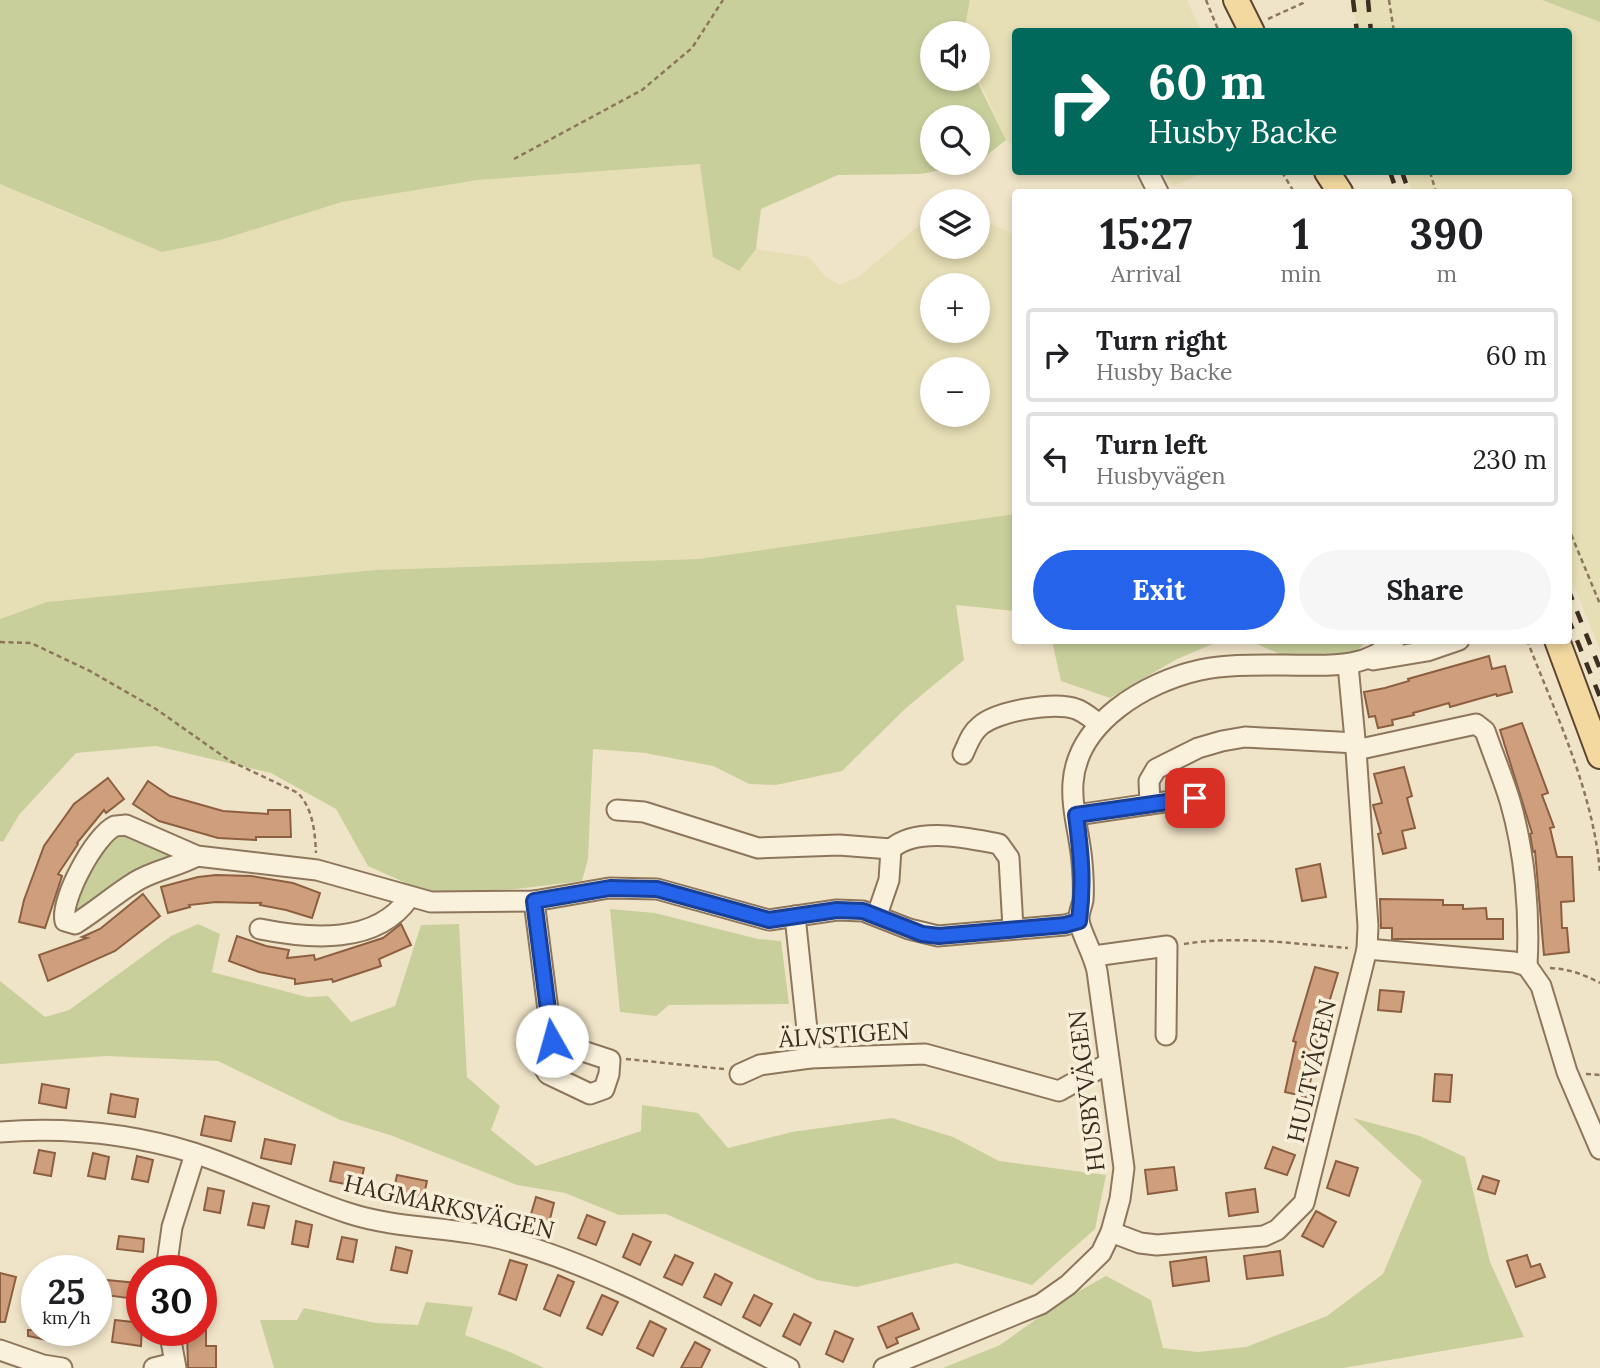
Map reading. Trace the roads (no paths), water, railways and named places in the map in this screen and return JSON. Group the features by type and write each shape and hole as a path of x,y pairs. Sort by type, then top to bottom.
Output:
{"main road":[{"path":"1237,0 1250,28"},
{"path":"1558,644 1600,756"}],"street":[{"name":"HUSBYVÄGEN","path":"884,1368 1041,1304 1068,1285 1101,1252 1111,1232 1120,1199 1124,1168 1094,956 1079,921 1083,897 1083,862 1073,784 1085,745 1099,724 1137,696 1169,680 1200,670 1238,665 1348,664 1368,660 1390,644"},
{"path":"1368,660 1427,651 1447,644"},
{"name":"HULTVÄGEN","path":"1111,1232 1140,1243 1157,1245 1264,1236 1277,1230 1299,1210 1308,1192 1367,949 1356,746 1348,664"},
{"path":"963,754 972,735 981,725 995,717 1017,711 1061,706 1084,713 1099,724"},
{"path":"1150,804 1149,781 1156,769 1198,748 1222,741 1245,737 1356,746 1476,724 1485,731 1511,803 1522,860 1529,939 1527,966"},
{"path":"1076,815 1195,798"},
{"path":"617,810 643,812 758,848 838,845 891,849 912,838 954,836 999,844 1009,858 1013,928"},
{"path":"197,856 135,882 75,924 65,921 67,901 79,874 98,844 116,826 126,825 197,856 317,870 431,902 534,901 610,888 657,889 769,920 837,910 863,911 909,929 939,936 1065,925 1079,921"},
{"path":"877,915 889,880 891,849"},
{"path":"260,929 293,936 354,933 394,916 409,898"},
{"path":"534,901 552,1041 543,1066 548,1074 590,1094 604,1089 610,1060 552,1041"},
{"path":"795,916 810,1059"},
{"path":"1094,956 1167,946 1166,1035"},
{"path":"1367,949 1514,962 1527,966 1541,986 1567,1072 1600,1149"},
{"name":"ÄLVSTIGEN","path":"740,1074 760,1065 810,1059 925,1054 1059,1091 1109,1063"},
{"name":"HAGMARKSVÄGEN","path":"0,1132 27,1130 96,1133 146,1141 195,1154 374,1221 460,1230 506,1240 551,1254 614,1280 789,1368"},
{"path":"168,1255 172,1227 195,1154"},
{"path":"154,1368 175,1365 172,1346"},
{"path":"0,1350 43,1365 62,1368"}],"railway":[{"path":"1353,0 1356,28"},
{"path":"1368,0 1371,28"},
{"path":"1391,175 1396,189"},
{"path":"1403,175 1408,189"},
{"path":"1572,599 1600,669"},
{"path":"1572,628 1600,697"}]}
